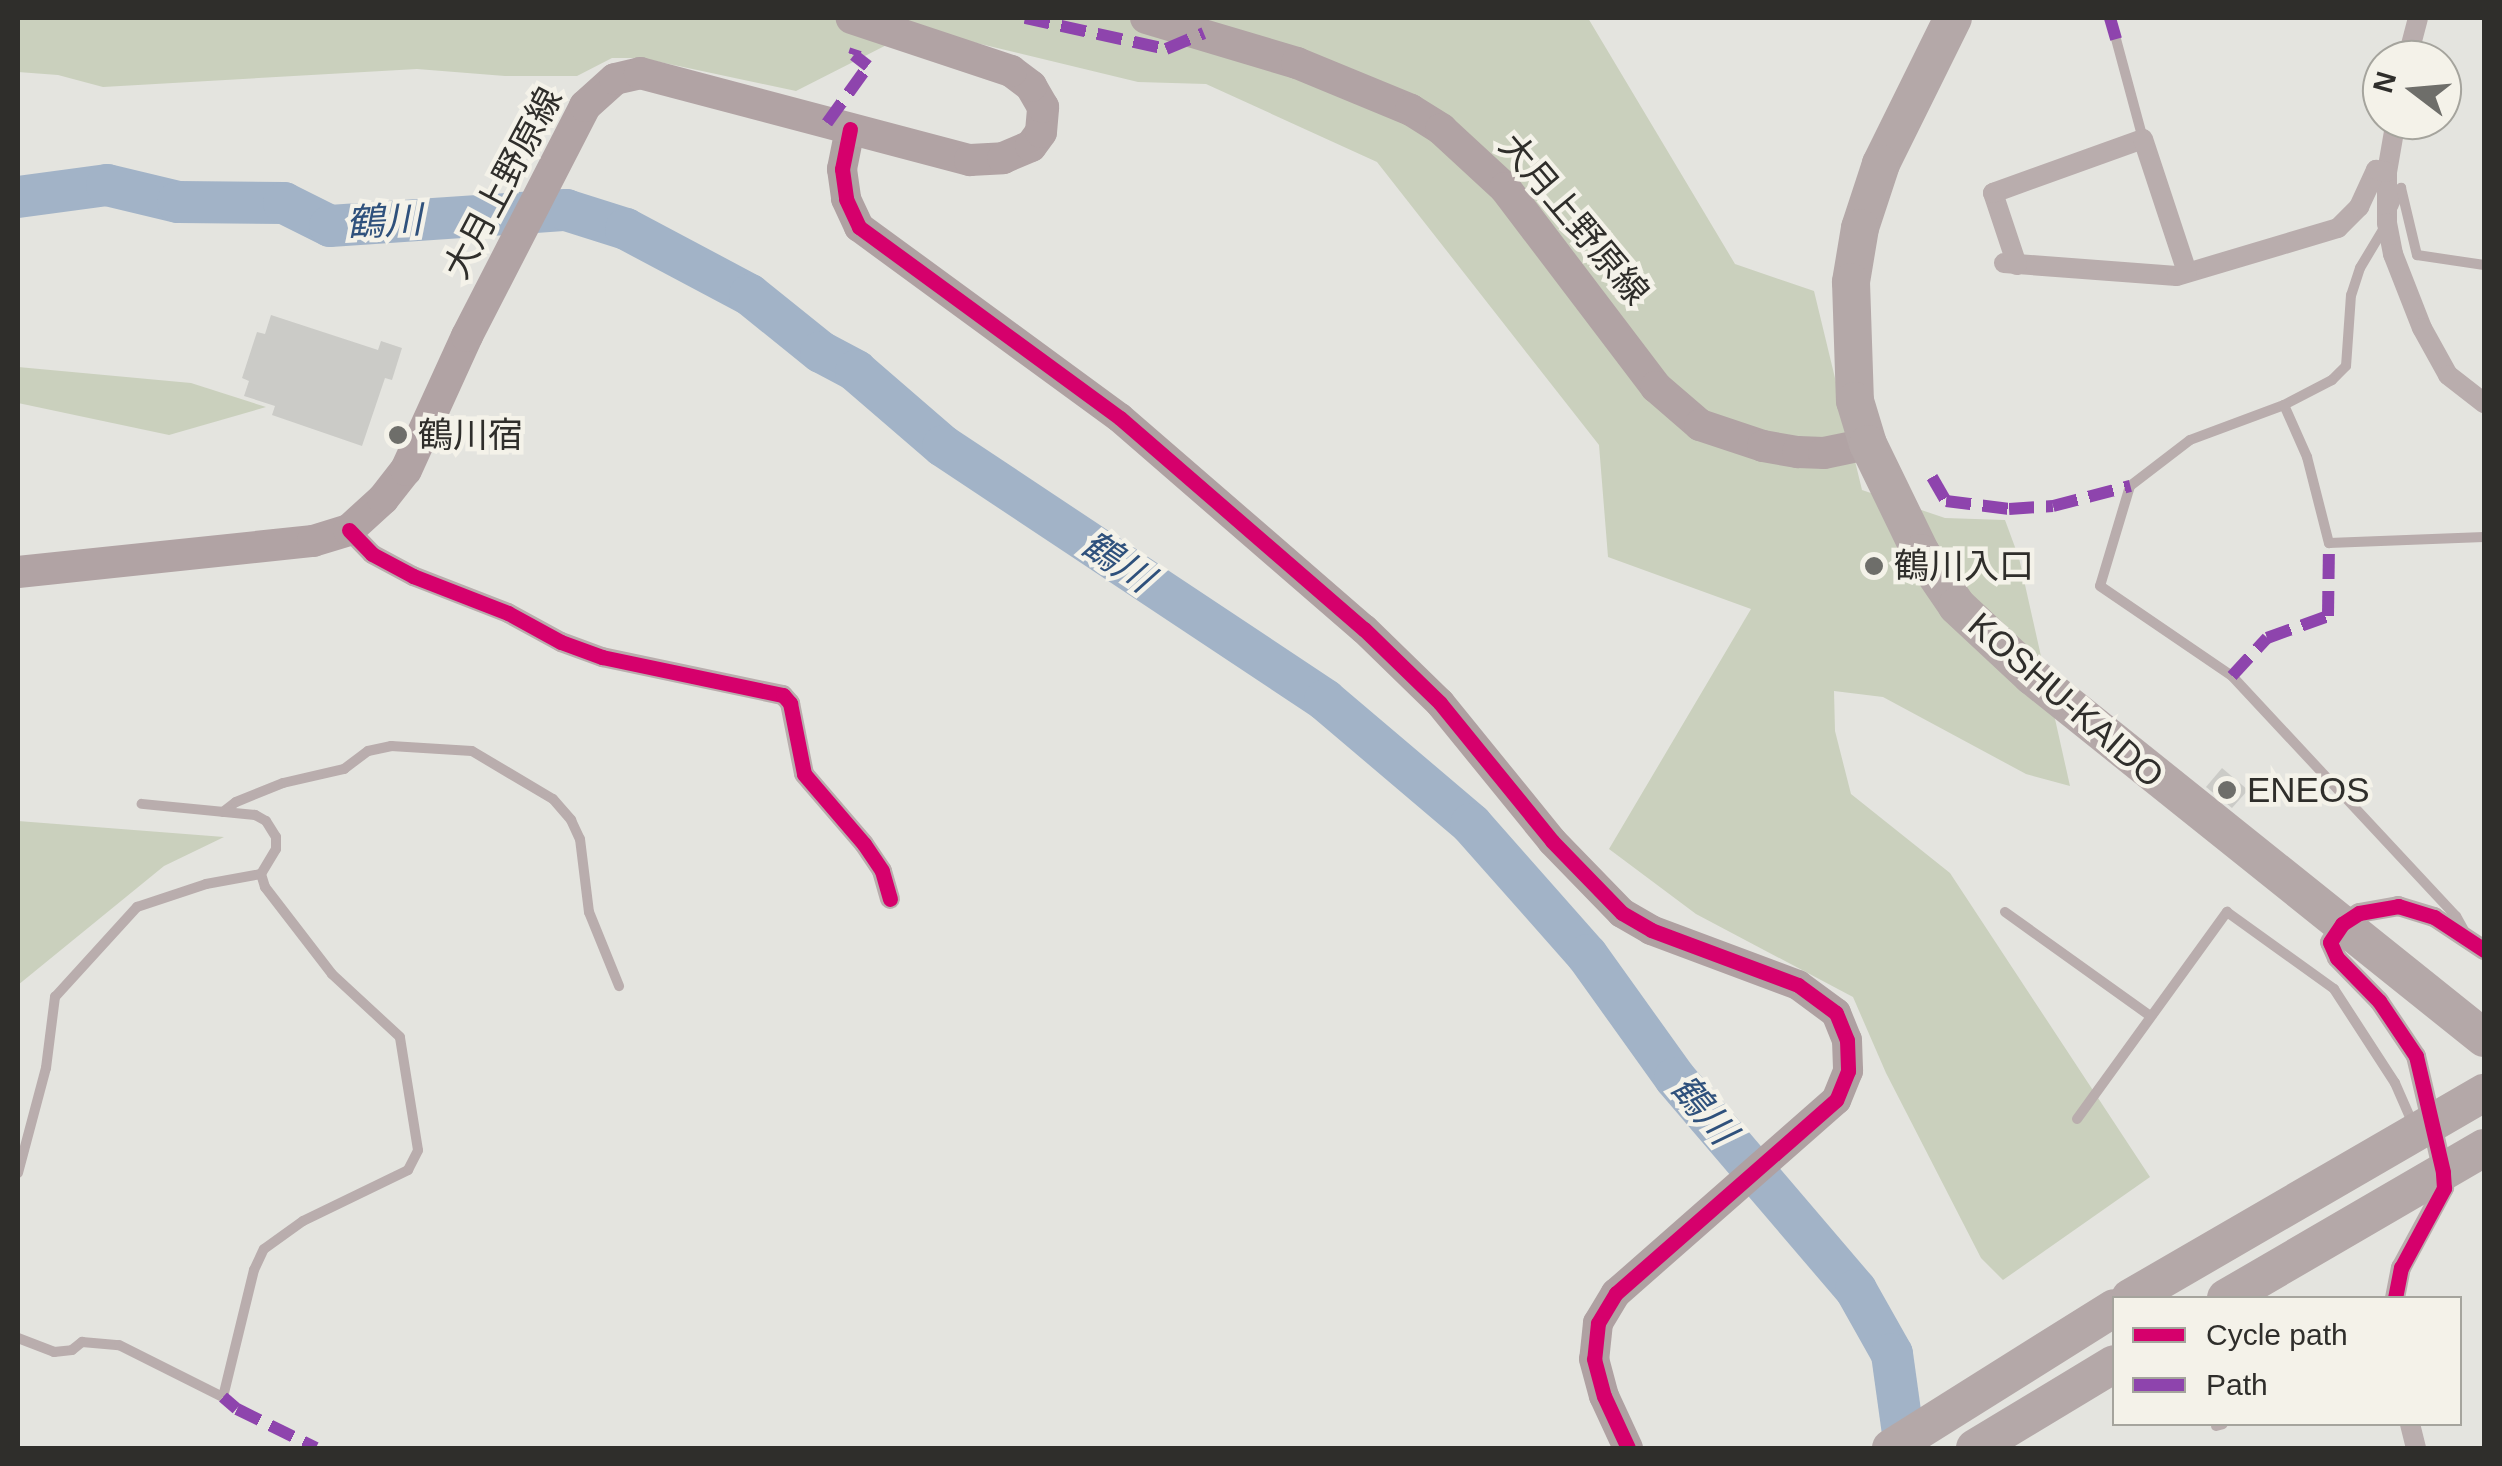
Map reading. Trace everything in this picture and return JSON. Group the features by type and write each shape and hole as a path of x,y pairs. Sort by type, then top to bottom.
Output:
{"highway":[{"name":"KOSHU-KAIDO","path":"1953,18 1908,103 1860,228 1851,282 1850,347 1855,401 1868,444 1921,553 1957,606 2032,676 2484,1038"},
{"path":"2133,1296 2484,1094"},
{"path":"2229,1296 2484,1148"},
{"path":"1891,1448 2112,1309"},
{"path":"1974,1448 2112,1365"}],"main road":[{"name":"大月上野原線","path":"349,530 406,470 467,336 585,106 615,79 640,73 970,160 1004,158 1031,146 1041,132 1043,107 1030,86 1011,71 852,18"},
{"name":"大月上野原線","path":"1146,18 1297,63 1412,110 1441,129 1505,188 1656,387 1700,424 1764,446 1798,452 1824,453 1868,444"},
{"path":"18,572 314,540 349,530"}],"street":[{"path":"850,129 842,169 846,199 859,227 1120,418 1364,629 1440,702 1552,842 1622,913 1651,930 1798,985 1836,1012 1847,1040 1848,1071 1836,1100 1616,1293 1598,1323 1594,1359 1628,1448"},
{"path":"2187,272 2143,140 1993,192 2010,264 2187,272 2338,228 2359,207 2376,170 2388,172"},
{"path":"2393,140 2387,223 2393,254 2422,328 2448,375 2484,403"},
{"path":"349,530 372,554 413,576 508,613 561,642 602,658 784,695 790,703 804,774 864,844 882,871 890,899"},
{"path":"2395,1296 2401,1268 2444,1188 2416,1056 2379,1001 2337,958 2330,942 2342,924 2359,913 2398,906 2434,917 2477,944"}],"lane":[{"path":"2116,39 2143,140"},
{"path":"2477,944 2456,916 2232,676 2100,586 2130,486 2190,440 2284,405 2332,380 2346,366 2352,295 2360,268 2387,223 2401,188 2418,255 2484,265"},
{"path":"2284,405 2307,457 2329,543 2484,537"},
{"path":"223,812 236,802 283,783 344,769 368,750 392,746 472,751 553,799 570,820 580,839 589,912 619,986"},
{"path":"18,1338 54,1352 82,1342 120,1344 223,1397 254,1270 264,1249 312,1216 408,1170 414,1162 418,1139 400,1036 332,974 265,888 261,874 276,849 276,837 266,821 255,815 142,804"},
{"path":"18,1174 46,1068 55,998 137,907 206,884 261,874"},
{"path":"2005,912 2150,1016"},
{"path":"2076,1119 2227,912 2334,988 2395,1082 2444,1188"}],"green space":[{"path":"18,18 1588,18 1735,264 1814,291 1862,490 1945,518 2005,520 2019,558 2070,786 2026,774 1883,697 1834,691 1835,731 1851,794 1950,873 2150,1177 2003,1280 1981,1258 1886,1073 1853,997 1696,914 1609,849 1751,609 1608,557 1599,445 1377,162 1206,84 1138,82 918,29 796,91 641,58 612,58 577,76 505,76 417,69 103,87 58,75 18,72"},
{"path":"18,367 191,383 266,407 169,435 18,403"},
{"path":"18,821 224,837 164,866 18,985"}],"building":[{"path":"271,315 378,350 381,341 402,348 392,380 385,378 362,446 272,415 275,406 244,396 249,381 242,378 257,332 265,334"},
{"path":"2222,768 2248,790 2232,808 2206,787"}],"waterway":[{"name":"鶴川","path":"18,197 107,185 178,202 284,203 330,226 566,210 626,229 750,295 821,352 856,371 943,446 1325,700 1471,824 1587,955 1675,1078 1856,1290 1892,1354 1905,1448"}],"marked path":[{"path":"1025,18 1166,49 1204,33"},
{"path":"2110,18 2116,39"},
{"path":"827,123 868,66 854,55 856,49"},
{"path":"1932,477 1946,501 2009,509 2053,506 2130,486"},
{"path":"2232,676 2267,638 2328,616 2329,543"},
{"path":"223,1397 237,1409 316,1448"}],"cycle path":[{"path":"850,129 842,169 846,199 859,227 1120,418 1364,629 1440,703 1552,841 1622,913 1651,930 1798,985 1836,1013 1847,1040 1848,1071 1836,1100 1616,1293 1598,1323 1594,1359 1604,1396 1628,1448"},
{"path":"349,530 372,554 413,576 508,613 561,642 602,657 783,695 790,703 804,774 864,844 882,871 890,899"},
{"path":"2395,1296 2401,1268 2444,1188 2443,1172 2416,1056 2379,1001 2337,958 2330,942 2342,924 2359,913 2398,906 2434,917 2484,950"}],"place":[{"name":"鶴川宿","path":"398,435"},
{"name":"鶴川入口","path":"1874,566"},
{"name":"ENEOS","path":"2227,790"}]}
